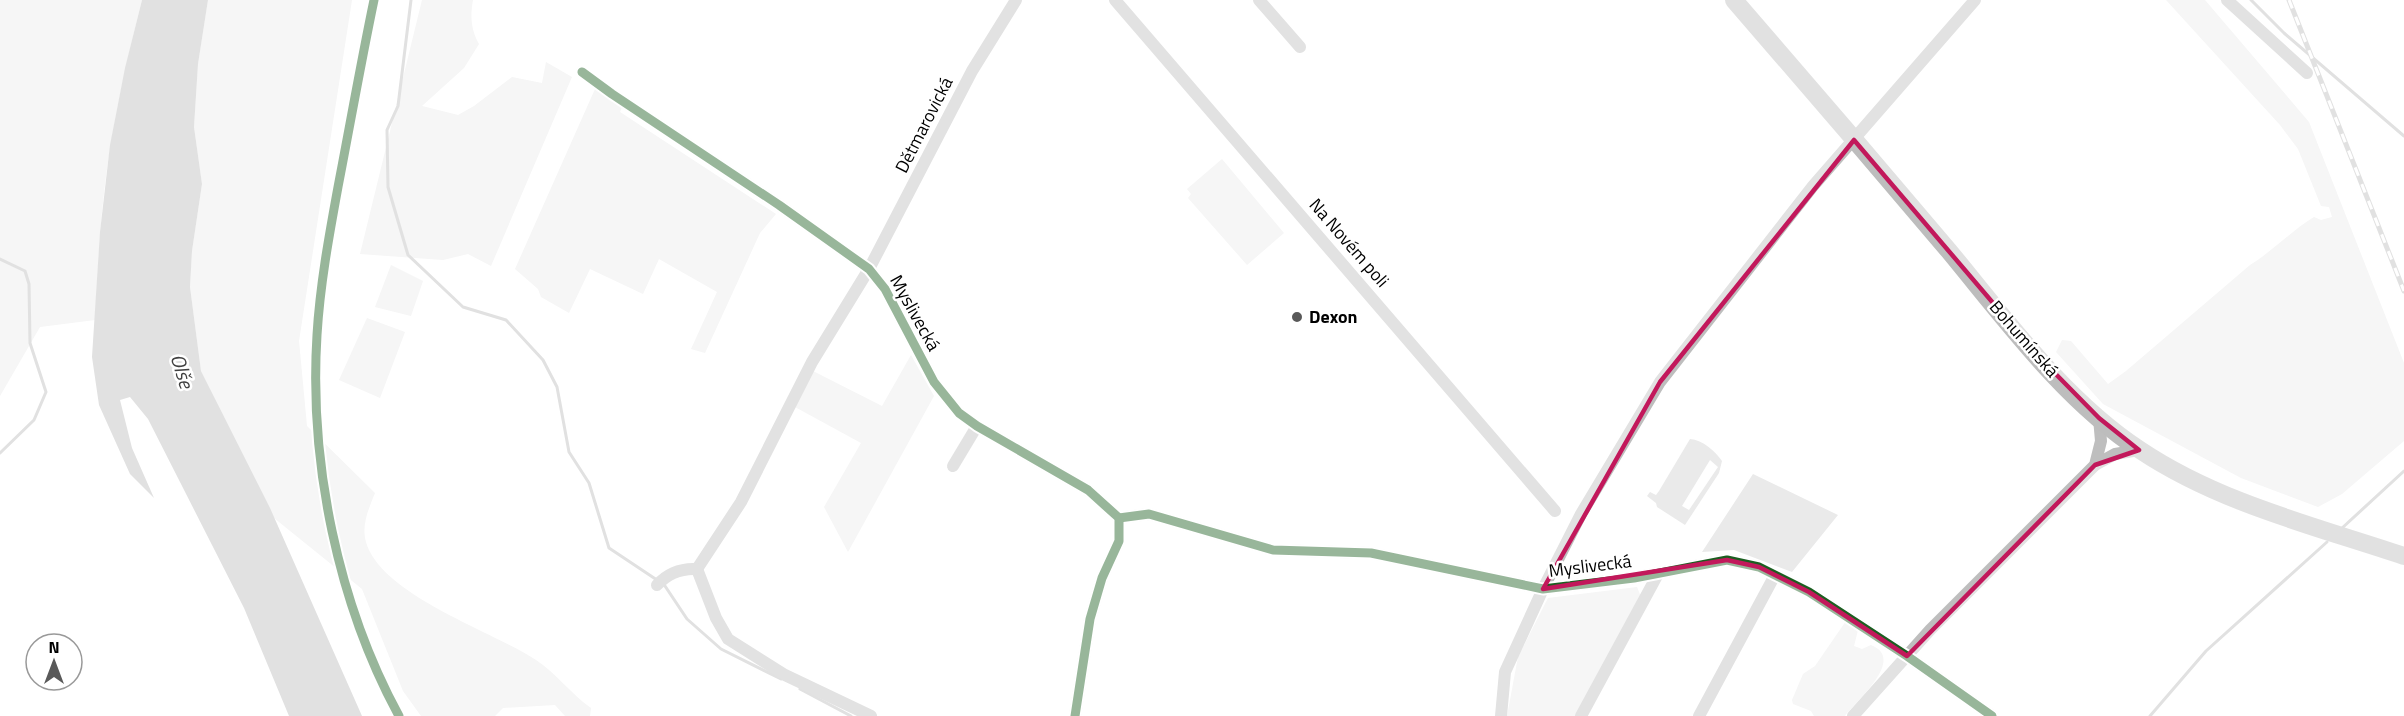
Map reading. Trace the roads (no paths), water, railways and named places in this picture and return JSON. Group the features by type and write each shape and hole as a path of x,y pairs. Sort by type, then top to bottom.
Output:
{"main road":[{"name":"Bohumínská","path":"1734,0 2024,340 2099,418 2139,450 2173,470 2231,497 2404,556"}],"street":[{"name":"Dětmarovická","path":"869,269 972,70 1016,0"},
{"name":"Na Novém poli","path":"1115,0 1554,511"},
{"path":"1259,0 1300,47"},
{"path":"1543,589 1581,514 1660,382 1813,186 1975,0"},
{"path":"2227,0 2307,73"},
{"name":"Myslivecká","path":"582,72 779,205 869,269 885,288 934,382 959,412 977,426 1088,490 1119,518 1149,514 1273,550 1371,553 1543,589 1658,574 1727,560 1759,567 1809,592 1907,656 1992,716"},
{"name":"Myslivecká","path":"697,569 741,502 812,362 869,269"},
{"path":"2095,465 2101,441 2099,418"},
{"path":"953,466 977,426"},
{"path":"1853,716 1930,630 2095,465 2115,454 2139,450"},
{"path":"1075,716 1090,619 1102,578 1119,541 1119,518"},
{"path":"660,581 684,568 697,569 716,618 728,639 785,675 871,716"},
{"name":"Myslivecká","path":"1581,716 1658,574"},
{"path":"1699,716 1775,575"},
{"name":"Myslivecká","path":"1501,716 1505,672 1543,589"}],"water":[{"name":"Olše","path":"142,0 208,0 198,64 194,127 202,184 192,251 190,287 201,371 270,508 362,716 289,716 244,608 148,419 130,397 120,400 132,448 154,498 130,474 99,405 92,357 100,232 110,145 125,68"}],"waterway":[{"path":"411,0 398,106 387,130 388,187 408,255 463,307 506,320 543,360 557,387 569,452 589,483 609,548 657,580"},
{"path":"2251,0 2284,33 2404,136"},
{"path":"0,259 25,271 29,284 30,343 46,392 34,420 0,453"},
{"path":"2341,529 2404,471"},
{"path":"2150,716 2206,651 2327,542"},
{"path":"663,583 687,619 721,649 781,679"},
{"path":"800,689 851,716"}],"railway":[{"path":"2289,0 2404,291"}],"place":[{"name":"Dexon","path":"1297,317"}]}
